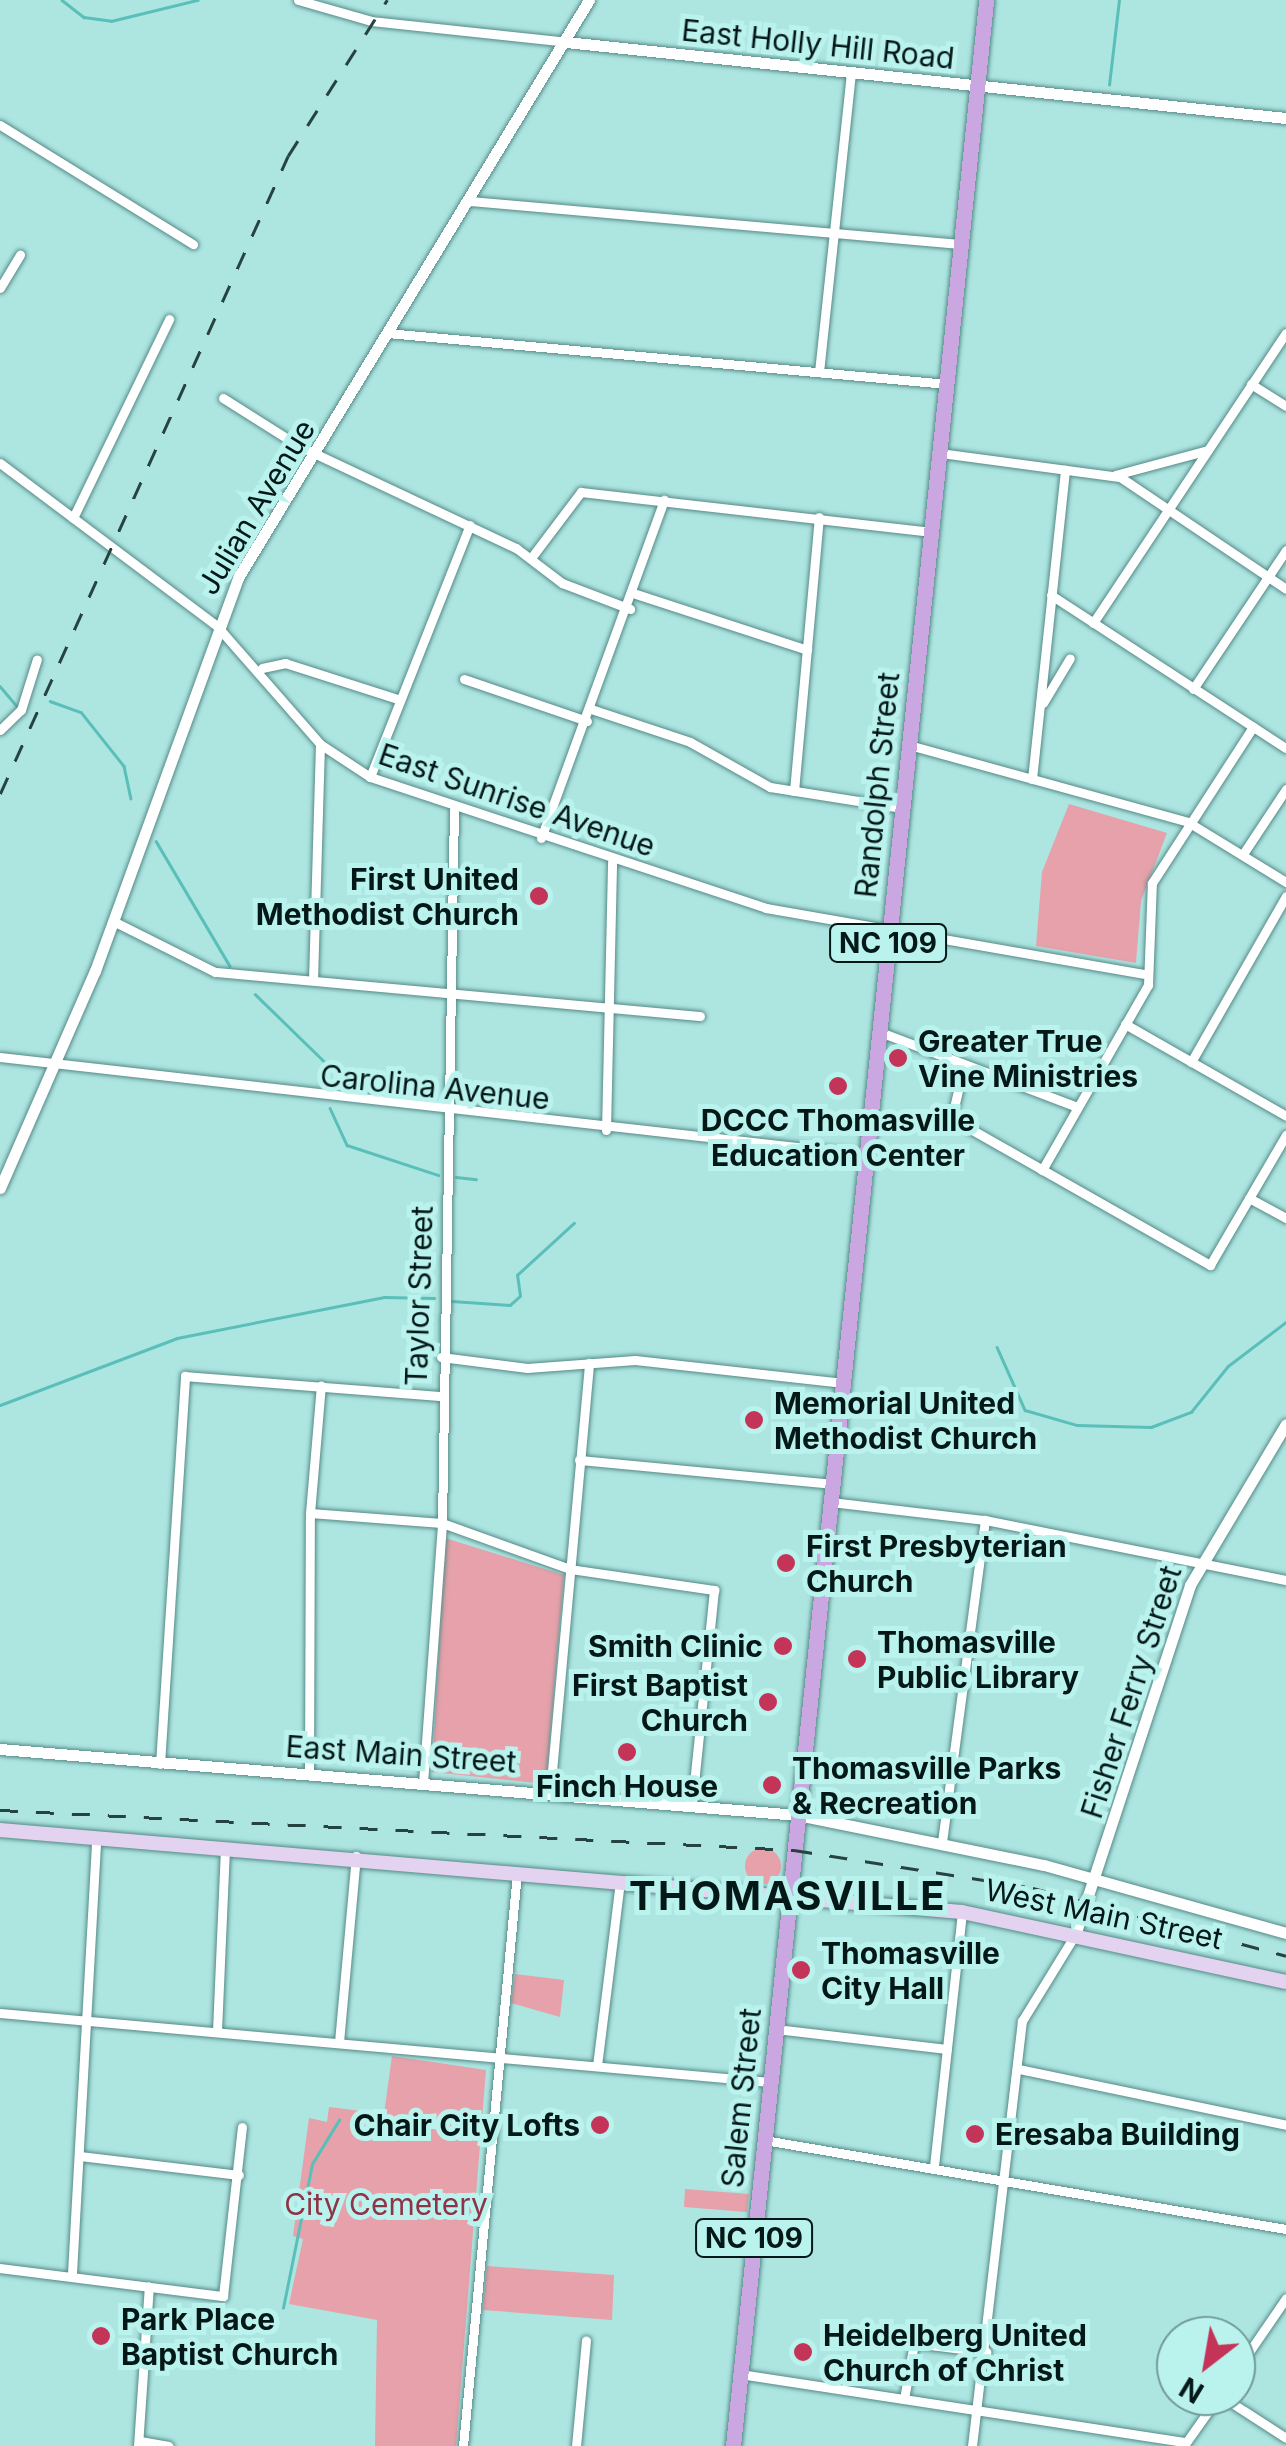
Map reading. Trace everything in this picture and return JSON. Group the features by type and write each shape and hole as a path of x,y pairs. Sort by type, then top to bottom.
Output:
{"main road":[{"name":"Randolph Street","path":"798,1814 986,0"},
{"name":"Salem Street","path":"733,2446 798,1814"},
{"path":"0,1830 225,1844 790,1894"},
{"name":"West Main Street","path":"790,1894 962,1912 1286,1982"}],"street":[{"name":"East Holly Hill Road","path":"298,0 371,21 1286,118"},
{"name":"Julian Avenue","path":"0,1188 57,1065 113,921 216,625 589,0"},
{"path":"819,372 850,72"},
{"path":"0,125 192,244"},
{"path":"468,202 961,244"},
{"path":"0,288 20,255"},
{"path":"73,518 170,319"},
{"path":"1094,623 1286,333"},
{"path":"388,334 947,384"},
{"path":"1251,384 1286,406"},
{"path":"223,398 316,454 531,558 562,583 630,609"},
{"path":"940,454 1114,475 1210,449"},
{"name":"East Sunrise Avenue","path":"0,463 216,625 262,668 320,744 370,777 454,810 766,908 1143,974"},
{"path":"1032,779 1064,470"},
{"path":"1114,475 1286,589"},
{"path":"531,558 574,494 664,500 932,532"},
{"path":"540,838 636,594 664,500"},
{"path":"794,791 819,518"},
{"path":"370,777 470,526"},
{"path":"1193,688 1286,550"},
{"path":"636,594 807,650"},
{"path":"1050,595 1286,748"},
{"path":"0,730 21,710 36,658"},
{"path":"1041,706 1070,658"},
{"path":"262,668 285,663 398,699"},
{"path":"464,679 586,721"},
{"path":"591,709 794,791 902,808"},
{"path":"1042,1170 1148,985 1143,974 1148,896 1188,822 1253,727"},
{"path":"314,980 320,744"},
{"path":"910,745 1188,822 1286,882"},
{"path":"1243,854 1286,789"},
{"name":"Taylor Street","path":"423,1783 442,1523 441,1396 454,810"},
{"path":"606,1130 612,862"},
{"path":"1191,1062 1286,896"},
{"path":"113,921 200,968 700,1016"},
{"path":"1125,1024 1286,1116"},
{"path":"880,1032 1077,1107"},
{"name":"Carolina Avenue","path":"0,1057 447,1114 866,1154"},
{"path":"964,1066 955,1118 1210,1266 1286,1135"},
{"path":"1249,1198 1286,1218"},
{"path":"442,1357 527,1368 635,1360 844,1383"},
{"path":"550,1794 588,1363"},
{"path":"160,1764 185,1376 441,1396"},
{"path":"309,1773 310,1514 321,1386"},
{"name":"Fisher Ferry Street","path":"1075,1935 1201,1561 1286,1424"},
{"path":"579,1460 832,1484"},
{"path":"831,1502 985,1520 1286,1580"},
{"path":"310,1514 442,1523 570,1570 714,1590 692,1804"},
{"path":"942,1842 962,1744 985,1520"},
{"name":"East Main Street","path":"0,1749 798,1814"},
{"name":"West Main Street","path":"798,1814 942,1842 1286,1933"},
{"path":"72,2274 96,1834"},
{"path":"217,2031 225,1844"},
{"path":"340,2042 356,1856"},
{"path":"463,2446 517,1870"},
{"path":"598,2066 620,1879"},
{"path":"934,2166 962,1912"},
{"path":"972,2446 1027,2009 1075,1935"},
{"path":"0,2013 770,2082"},
{"path":"775,2030 947,2049"},
{"path":"1019,2069 1286,2125"},
{"path":"0,2268 72,2274 223,2296 242,2127"},
{"path":"764,2140 1286,2229"},
{"path":"80,2156 239,2175"},
{"path":"149,2286 139,2443 169,2446"},
{"path":"1256,2342 1286,2298"},
{"path":"576,2446 586,2340"},
{"path":"904,2399 914,2344 986,2352"},
{"path":"740,2374 1185,2444 1205,2416"},
{"path":"1251,2416 1286,2438"}],"green space":[{"path":"1069,804 1167,833 1141,901 1136,963 1036,946 1042,872"},
{"path":"445,1538 564,1575 546,1784 432,1772"},
{"path":"763,1848 776,1853 781,1866 776,1879 763,1884 750,1879 745,1866 750,1853"},
{"path":"515,1974 564,1980 560,2017 511,2003"},
{"name":"City Cemetery","path":"392,2056 486,2070 456,2446 375,2446 377,2320 289,2304 303,2239 293,2236 309,2118 327,2122 329,2107 384,2114"},
{"path":"685,2189 749,2194 747,2212 684,2207"},
{"path":"487,2266 614,2275 612,2320 483,2310"}],"waterway":[{"path":"62,0 84,17 111,21 197,0"},
{"path":"1109,85 1119,0"},
{"path":"0,686 17,706"},
{"path":"50,701 81,712 124,766 131,798"},
{"path":"156,841 230,966"},
{"path":"255,994 324,1061 330,1091"},
{"path":"330,1108 347,1145 438,1175"},
{"path":"456,1177 476,1179"},
{"path":"452,1301 510,1305 520,1296 517,1275 574,1223"},
{"path":"0,1405 177,1338 384,1297 434,1298"},
{"path":"997,1347 1025,1410 1077,1425 1151,1427 1191,1412 1228,1366 1286,1322"},
{"path":"283,2308 312,2164 339,2120"}],"railway":[{"path":"0,794 288,156 387,0"},
{"path":"0,1810 794,1850 1033,1888 1286,1956"}],"place":[{"name":"First United Methodist Church","path":"539,896"},
{"name":"Greater True Vine Ministries","path":"898,1058"},
{"name":"DCCC Thomasville Education Center","path":"838,1086"},
{"name":"Memorial United Methodist Church","path":"754,1420"},
{"name":"First Presbyterian Church","path":"786,1563"},
{"name":"Smith Clinic","path":"783,1646"},
{"name":"Thomasville Public Library","path":"857,1659"},
{"name":"First Baptist Church","path":"768,1702"},
{"name":"Finch House","path":"627,1752"},
{"name":"Thomasville Parks & Recreation","path":"772,1785"},
{"name":"Thomasville City Hall","path":"801,1970"},
{"name":"Chair City Lofts","path":"600,2125"},
{"name":"Eresaba Building","path":"975,2134"},
{"name":"Park Place Baptist Church","path":"101,2336"},
{"name":"Heidelberg United Church of Christ","path":"803,2352"}],"district":[{"name":"THOMASVILLE","path":"788,1896"}]}
